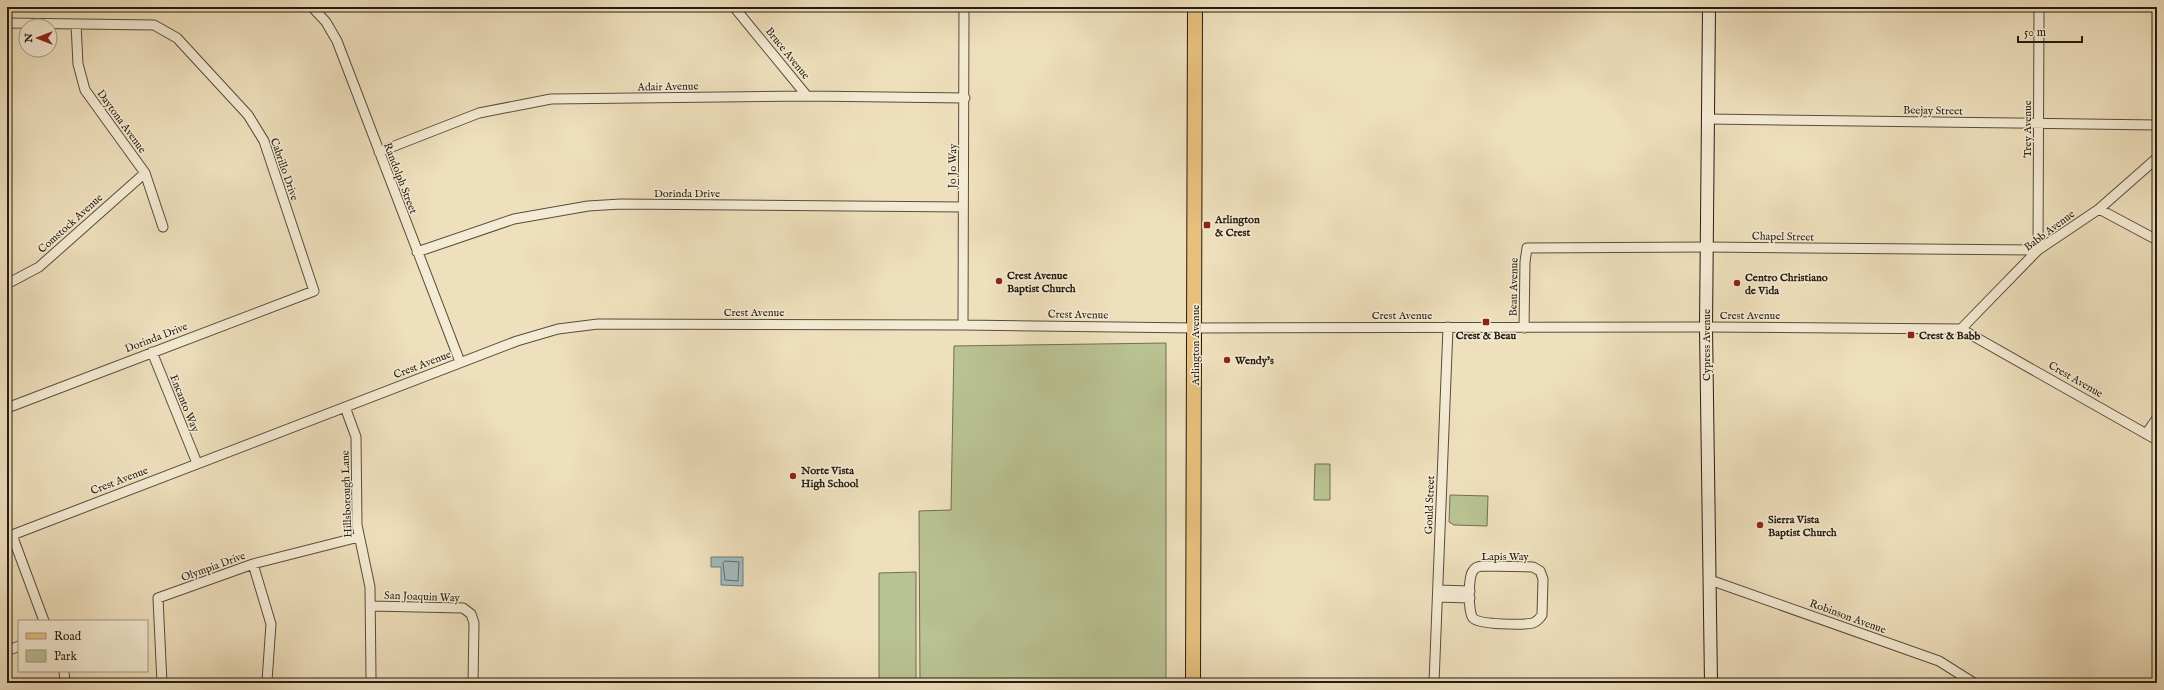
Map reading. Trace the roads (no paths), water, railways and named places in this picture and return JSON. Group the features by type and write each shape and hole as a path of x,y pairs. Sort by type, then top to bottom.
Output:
{"main road":[{"name":"Arlington Avenue","path":"1194,683 1195,7"}],"street":[{"name":"Randolph Street","path":"312,7 326,22 337,41 460,362"},
{"name":"Bruce Avenue","path":"734,7 808,96"},
{"name":"Jo Jo Way","path":"963,325 965,98 964,7"},
{"name":"Cypress Avenue","path":"1709,7 1706,326 1711,683"},
{"name":"Trey Avenue","path":"2038,250 2039,7"},
{"path":"7,23 76,24"},
{"name":"Cabrillo Drive","path":"76,24 154,25 177,38 248,115 264,141 314,290"},
{"name":"Daytona Avenue","path":"76,24 78,64 84,90 145,173 163,227"},
{"name":"Adair Avenue","path":"379,152 479,113 551,99 808,96 965,98"},
{"name":"Beejay Street","path":"1708,119 2157,125"},
{"name":"Babb Avenue","path":"1961,329 2038,250 2099,209 2157,158"},
{"name":"Comstock Avenue","path":"7,284 39,267 145,173"},
{"name":"Dorinda Drive","path":"417,252 514,219 588,206 628,204 963,208"},
{"path":"2099,209 2157,240"},
{"name":"Chapel Street","path":"1527,248 1707,247 2038,250"},
{"name":"Beau Avenue","path":"1524,328 1525,262 1527,248"},
{"name":"Dorinda Drive","path":"7,408 314,290"},
{"name":"Crest Avenue","path":"10,536 460,362 547,332 598,324 963,325 1195,328 1524,328 1706,326 1961,329 2157,440"},
{"name":"Gould Street","path":"1434,683 1448,327"},
{"name":"Encanto Way","path":"152,352 197,463"},
{"name":"Hillsborough Lane","path":"346,407 356,438 359,536 368,571 371,606 371,677"},
{"path":"2146,434 2157,418"},
{"path":"10,536 44,620"},
{"name":"Olympia Drive","path":"162,683 158,598 253,564 359,536"},
{"path":"253,564 271,624 267,681"},
{"name":"Lapis Way","path":"1484,566 1533,567 1538,569 1543,579 1542,615 1540,618 1531,623 1483,623 1474,619 1470,613 1470,594 1470,576 1473,570 1484,566"},
{"name":"Robinson Avenue","path":"1710,580 1939,661 1974,683"},
{"path":"1438,593 1470,594"},
{"name":"San Joaquin Way","path":"371,606 463,608 471,614 474,623 473,683"},
{"path":"7,651 18,646"},
{"path":"64,672 65,683"}],"water":[{"path":"711,557 743,557 743,586 721,585 721,567 711,567"}],"place":[{"name":"Arlington & Crest","path":"1207,225"},
{"name":"Crest Avenue Baptist Church","path":"999,281"},
{"name":"Centro Christiano de Vida","path":"1737,283"},
{"name":"Crest & Beau","path":"1486,322"},
{"name":"Crest & Babb","path":"1911,335"},
{"name":"Wendy's","path":"1227,360"},
{"name":"Norte Vista High School","path":"793,476"},
{"name":"Sierra Vista Baptist Church","path":"1760,525"}]}
